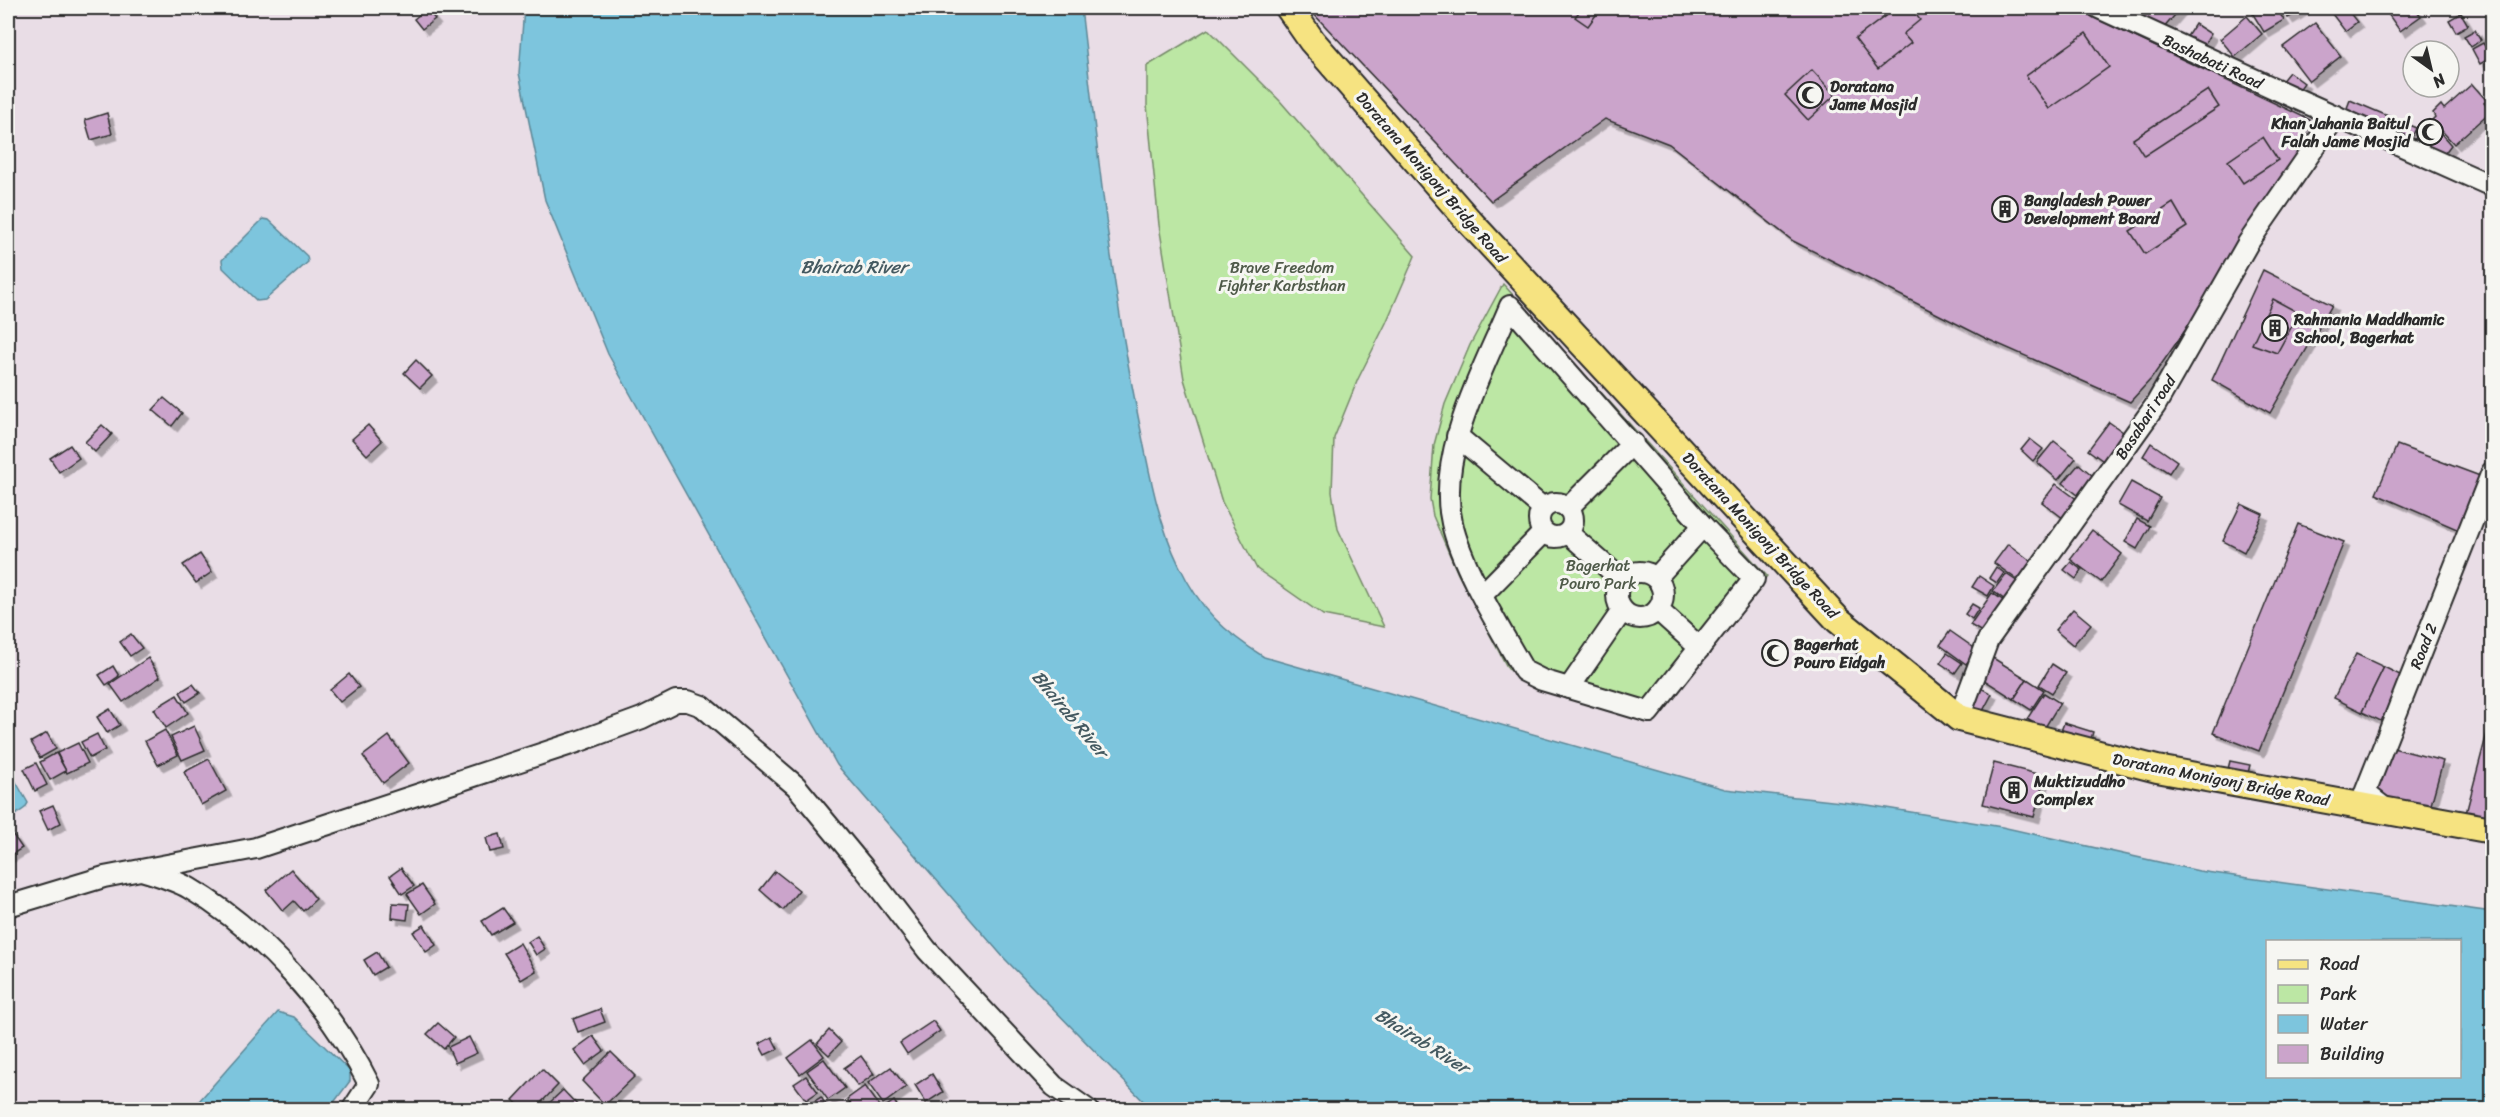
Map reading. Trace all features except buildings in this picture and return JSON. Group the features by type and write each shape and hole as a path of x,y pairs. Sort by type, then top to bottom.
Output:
{"main road":[{"name":"Doratana Monigonj Bridge Road","path":"1289,8 1312,41 1469,221 1838,620 1959,718 2157,769 2493,830"}],"street":[{"name":"Bashabati Road","path":"2099,8 2295,99 2493,186"},
{"name":"Basabari road","path":"1959,718 1988,640 2155,406 2248,243 2336,116"},
{"path":"1510,306 1633,443 1703,526 1754,579 1649,712 1569,688 1524,671 1483,594 1452,523 1448,486 1457,436 1510,306"},
{"path":"1457,436 1543,508"},
{"path":"1568,508 1633,443"},
{"name":"Road 2","path":"2389,811 2366,793 2493,472"},
{"path":"1555,503 1568,508 1573,520 1568,533 1556,538 1544,533 1538,521 1543,508 1555,503"},
{"path":"1656,578 1703,526"},
{"path":"1483,594 1544,533"},
{"path":"1568,533 1622,580"},
{"path":"1636,572 1644,572 1656,578 1664,595 1658,610 1645,619 1629,616 1622,611 1616,596 1622,580 1636,572"},
{"path":"1658,610 1700,648"},
{"path":"1569,688 1622,611"},
{"path":"8,906 104,877 256,848 577,742 642,718 676,701 688,701 702,706 795,786 863,867 927,950 1054,1086 1088,1110"},
{"path":"142,870 188,886 246,926 323,1009 353,1051 369,1084 352,1110"}],"green space":[{"name":"Brave Freedom Fighter Karbsthan","path":"1208,29 1280,101 1415,256 1386,323 1358,379 1334,438 1332,492 1338,529 1384,627 1323,615 1257,569 1222,502 1184,379 1159,225 1147,105 1147,66"},
{"name":"Bagerhat Pouro Park","path":"1503,284 1767,576 1653,719 1564,696 1508,669 1458,574 1433,516 1430,499 1434,445 1445,404 1470,345"}],"water":[{"name":"Bhairab River","path":"524,8 1081,8 1120,318 1154,494 1171,548 1195,594 1214,618 1237,638 1264,657 1725,789 1868,805 2002,827 2199,871 2492,912 2492,1109 1151,1109 1004,958 837,765 608,354 545,200 519,73"},
{"path":"263,219 269,220 307,256 308,262 265,300 257,301 223,268 222,260"},
{"path":"8,768 28,803 25,808 8,820"},
{"path":"278,1012 294,1017 350,1071 350,1081 329,1109 192,1109"}],"place":[{"name":"Doratana Jame Mosjid","path":"1810,95"},
{"name":"Khan Jahania Baitul Falah Jame Mosjid","path":"2430,132"},
{"name":"Bangladesh Power Development Board","path":"2005,209"},
{"name":"Rahmania Maddhamic School, Bagerhat","path":"2275,328"},
{"name":"Bagerhat Pouro Eidgah","path":"1775,653"},
{"name":"Muktizuddho Complex","path":"2014,790"}]}
